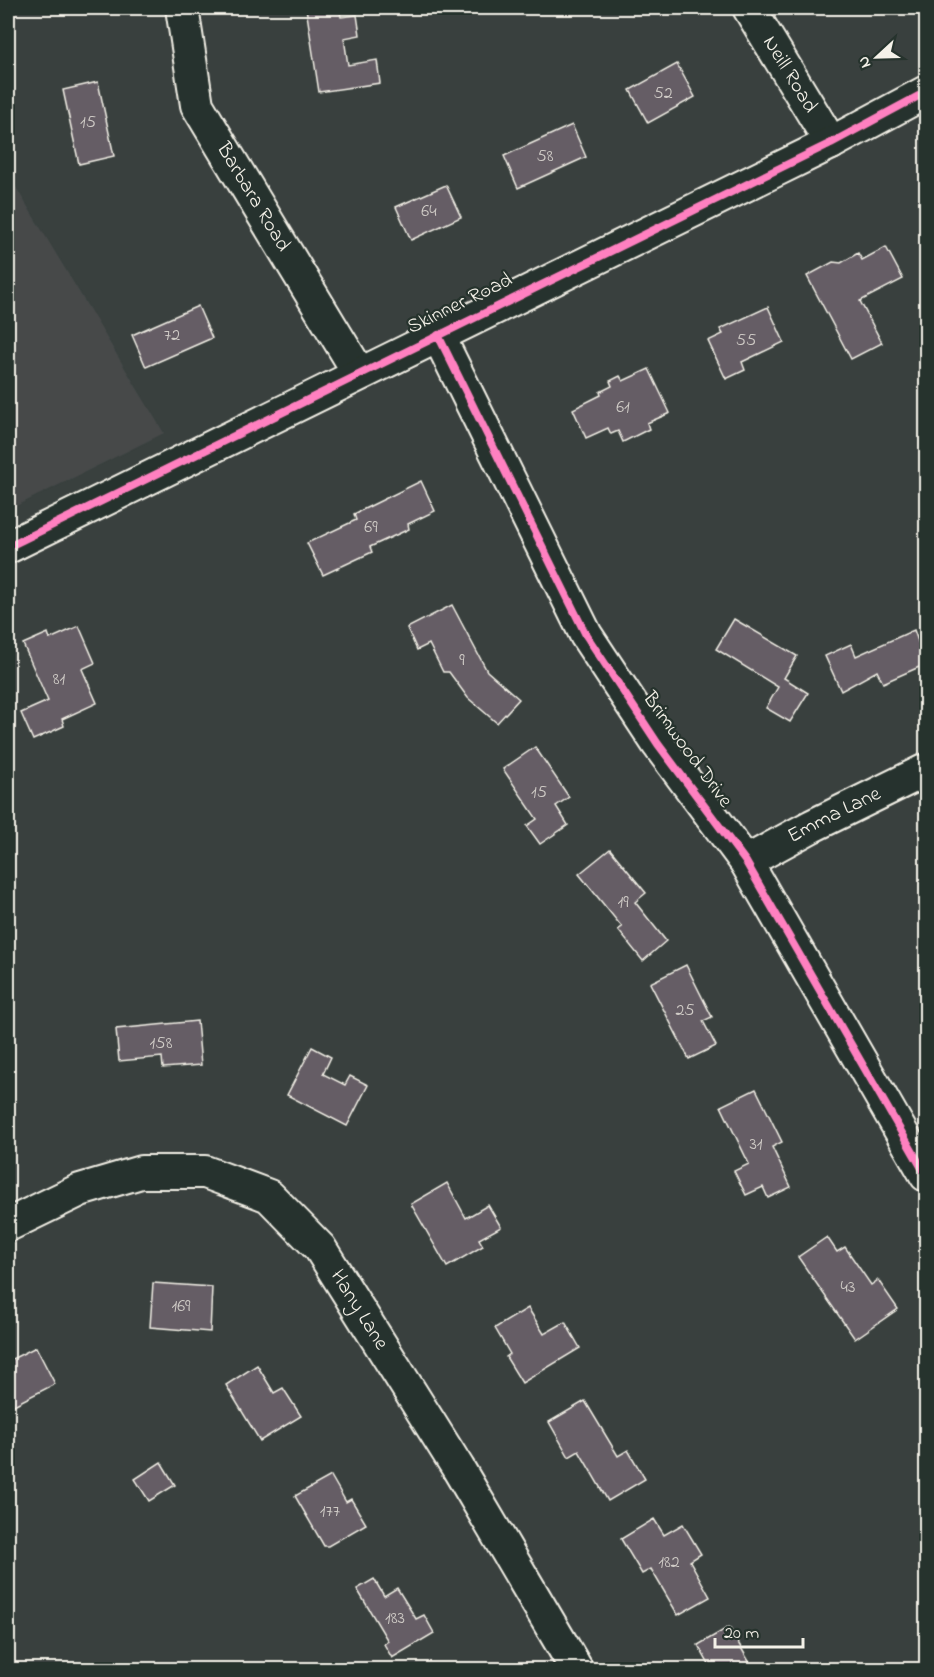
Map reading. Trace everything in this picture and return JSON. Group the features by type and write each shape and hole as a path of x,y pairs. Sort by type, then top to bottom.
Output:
{"street":[{"name":"Barbara Road","path":"182,8 197,105 359,373"},
{"name":"Neill Road","path":"749,8 831,143"},
{"name":"Skinner Road","path":"8,547 831,143 927,92"},
{"name":"Brimwood Drive","path":"438,335 586,635 658,744 746,862 927,1175"},
{"name":"Emma Lane","path":"746,862 812,826 927,770"},
{"name":"Hany Lane","path":"8,1225 80,1190 141,1172 205,1172 268,1196 320,1248 452,1459 577,1670"}],"shaded area":[{"path":"8,174 164,433 8,510"}],"building":[{"path":"306,8 339,8 341,17 357,15 360,35 344,38 348,65 377,60 380,83 319,92"},
{"path":"677,64 695,97 648,123 630,90"},
{"path":"98,82 114,156 79,164 63,90"},
{"path":"572,125 586,157 518,188 504,156"},
{"path":"446,185 461,217 411,240 396,207"},
{"path":"886,247 903,279 860,301 882,343 851,359 807,276 833,262 841,263 858,253 862,260"},
{"path":"198,306 212,338 146,367 132,335"},
{"path":"768,307 784,342 742,362 745,370 726,379 708,341 723,334 720,329"},
{"path":"649,369 670,413 647,423 649,429 623,442 618,431 611,434 608,428 586,438 573,409 601,395 600,392 612,386 610,381 620,376 623,381"},
{"path":"421,481 435,511 408,524 409,529 370,547 372,552 323,575 307,543 356,520 354,514"},
{"path":"452,605 487,671 519,699 497,723 468,698 449,672 443,672 429,644 417,650 407,628"},
{"path":"734,619 797,656 784,678 808,693 790,722 766,708 778,687 716,649"},
{"path":"79,626 95,663 82,669 97,703 62,719 64,726 33,740 21,713 48,701 23,644 48,633 50,639"},
{"path":"914,630 926,664 883,683 877,671 841,691 825,656 851,644 856,656"},
{"path":"535,747 569,797 556,806 568,825 540,844 527,826 537,819 503,769"},
{"path":"610,849 646,893 635,902 666,941 643,961 618,930 622,927 579,874"},
{"path":"686,965 712,1017 703,1021 716,1046 689,1059 650,983"},
{"path":"197,1021 201,1065 163,1068 162,1057 119,1061 116,1029"},
{"path":"312,1047 331,1057 323,1074 345,1085 350,1076 368,1085 347,1126 287,1095"},
{"path":"756,1089 782,1142 772,1147 791,1187 768,1198 763,1187 746,1195 734,1171 749,1164 721,1106"},
{"path":"8,1102 14,1117 8,1120"},
{"path":"447,1183 466,1218 488,1205 501,1227 479,1239 483,1246 447,1267 411,1204"},
{"path":"827,1237 837,1252 845,1247 871,1285 878,1280 898,1309 855,1339 798,1257"},
{"path":"153,1283 212,1287 210,1332 150,1327"},
{"path":"528,1308 544,1334 565,1322 580,1348 522,1383 506,1357 510,1354 495,1328"},
{"path":"36,1347 55,1384 8,1408 8,1361"},
{"path":"257,1365 274,1393 283,1388 301,1416 260,1441 226,1385"},
{"path":"585,1401 618,1456 628,1450 645,1479 608,1501 579,1451 569,1457 549,1422"},
{"path":"161,1462 175,1485 149,1501 135,1479"},
{"path":"331,1476 346,1502 351,1499 366,1524 328,1546 324,1546 295,1496"},
{"path":"654,1519 664,1535 683,1524 701,1554 690,1561 710,1597 678,1615 651,1569 642,1574 621,1539"},
{"path":"374,1579 384,1596 397,1588 416,1619 424,1615 434,1633 392,1658 384,1644 388,1641 357,1589"},
{"path":"729,1627 754,1670 712,1670 698,1645"}],"cycle path":[{"path":"8,547 831,143 926,92"},
{"path":"438,335 586,635 658,744 746,862 926,1175"}]}
